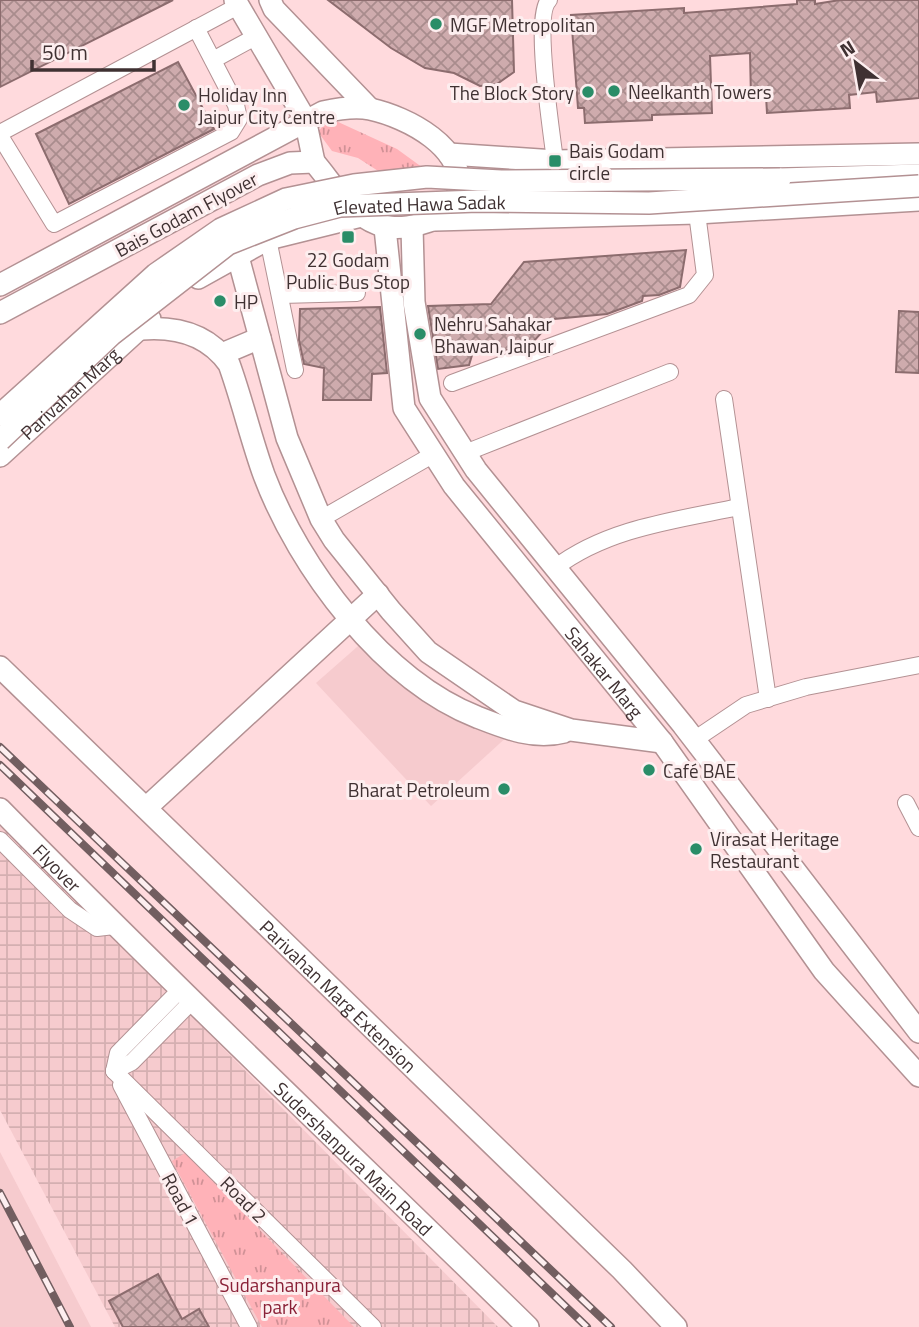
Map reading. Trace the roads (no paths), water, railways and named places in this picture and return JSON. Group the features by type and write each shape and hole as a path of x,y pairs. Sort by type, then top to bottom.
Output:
{"street":[{"path":"270,0 274,9 369,108"},
{"path":"549,0 542,10 542,34 555,161"},
{"path":"196,28 236,105 239,119 232,132 54,224 0,134 237,3 306,120 314,162 361,216 385,228 412,227 435,220 451,210 457,197 459,173 449,154 428,135 401,120 369,108 323,112 306,120"},
{"path":"213,60 257,36"},
{"name":"Bais Godam Flyover","path":"0,285 306,120"},
{"path":"449,154 555,161 919,154"},
{"name":"Bais Godam Flyover","path":"0,313 258,175 290,163 314,162"},
{"name":"Elevated Hawa Sadak","path":"0,415 156,274 221,229 286,199 354,185 427,177 502,181 919,175"},
{"name":"Elevated Hawa Sadak","path":"0,440 111,335 208,259 228,244 294,218 340,206 478,201 649,203 919,186"},
{"path":"435,220 697,212 919,200"},
{"path":"452,383 689,295 705,275 697,212"},
{"path":"141,329 172,297 237,253 268,239 361,216"},
{"name":"Sahakar Marg","path":"412,227 414,302 430,398 465,453 915,1021"},
{"name":"Sahakar Marg","path":"385,228 404,408 454,486 662,742 824,971 919,1076"},
{"path":"268,239 295,370"},
{"path":"237,253 287,438 321,519 334,540 428,652 514,711 571,730 662,742"},
{"path":"281,295 357,293"},
{"path":"141,329 181,330 203,338 222,354 229,364 264,475 279,509 321,578 388,660 427,692 452,707 523,734 555,734 571,730"},
{"name":"Parivahan Marg","path":"0,456 141,329"},
{"path":"222,354 260,338"},
{"path":"465,453 670,372"},
{"path":"724,399 768,699"},
{"path":"321,519 434,454"},
{"path":"555,568 578,551 636,530 739,507"},
{"path":"146,808 378,594"},
{"path":"694,740 746,705 806,687 919,665"},
{"name":"Parivahan Marg Extension","path":"0,667 622,1270 676,1327"},
{"path":"906,803 919,828"},
{"name":"Flyover","path":"0,809 114,926 188,994"},
{"path":"0,840 70,910 97,928 114,926"},
{"path":"114,1070 132,1062 188,994"},
{"name":"Sudershanpura Main Road","path":"188,994 528,1327"},
{"name":"Road 1","path":"114,1070 249,1327"},
{"name":"Road 2","path":"114,1070 373,1327"}],"railway":[{"path":"0,747 611,1327"},
{"path":"0,765 587,1327"},
{"path":"0,1193 70,1327"}],"place":[{"name":"MGF Metropolitan","path":"436,24"},
{"name":"Neelkanth Towers","path":"614,91"},
{"name":"The Block Story","path":"588,92"},
{"name":"Holiday Inn Jaipur City Centre","path":"184,105"},
{"name":"Bais Godam circle","path":"555,161"},
{"name":"22 Godam Public Bus Stop","path":"348,237"},
{"name":"HP","path":"220,301"},
{"name":"Nehru Sahakar Bhawan, Jaipur","path":"420,334"},
{"name":"Café BAE","path":"649,770"},
{"name":"Bharat Petroleum","path":"504,789"},
{"name":"Virasat Heritage Restaurant","path":"696,849"}],"park label":[{"name":"Sudarshanpura park","path":"280,1295"}]}
